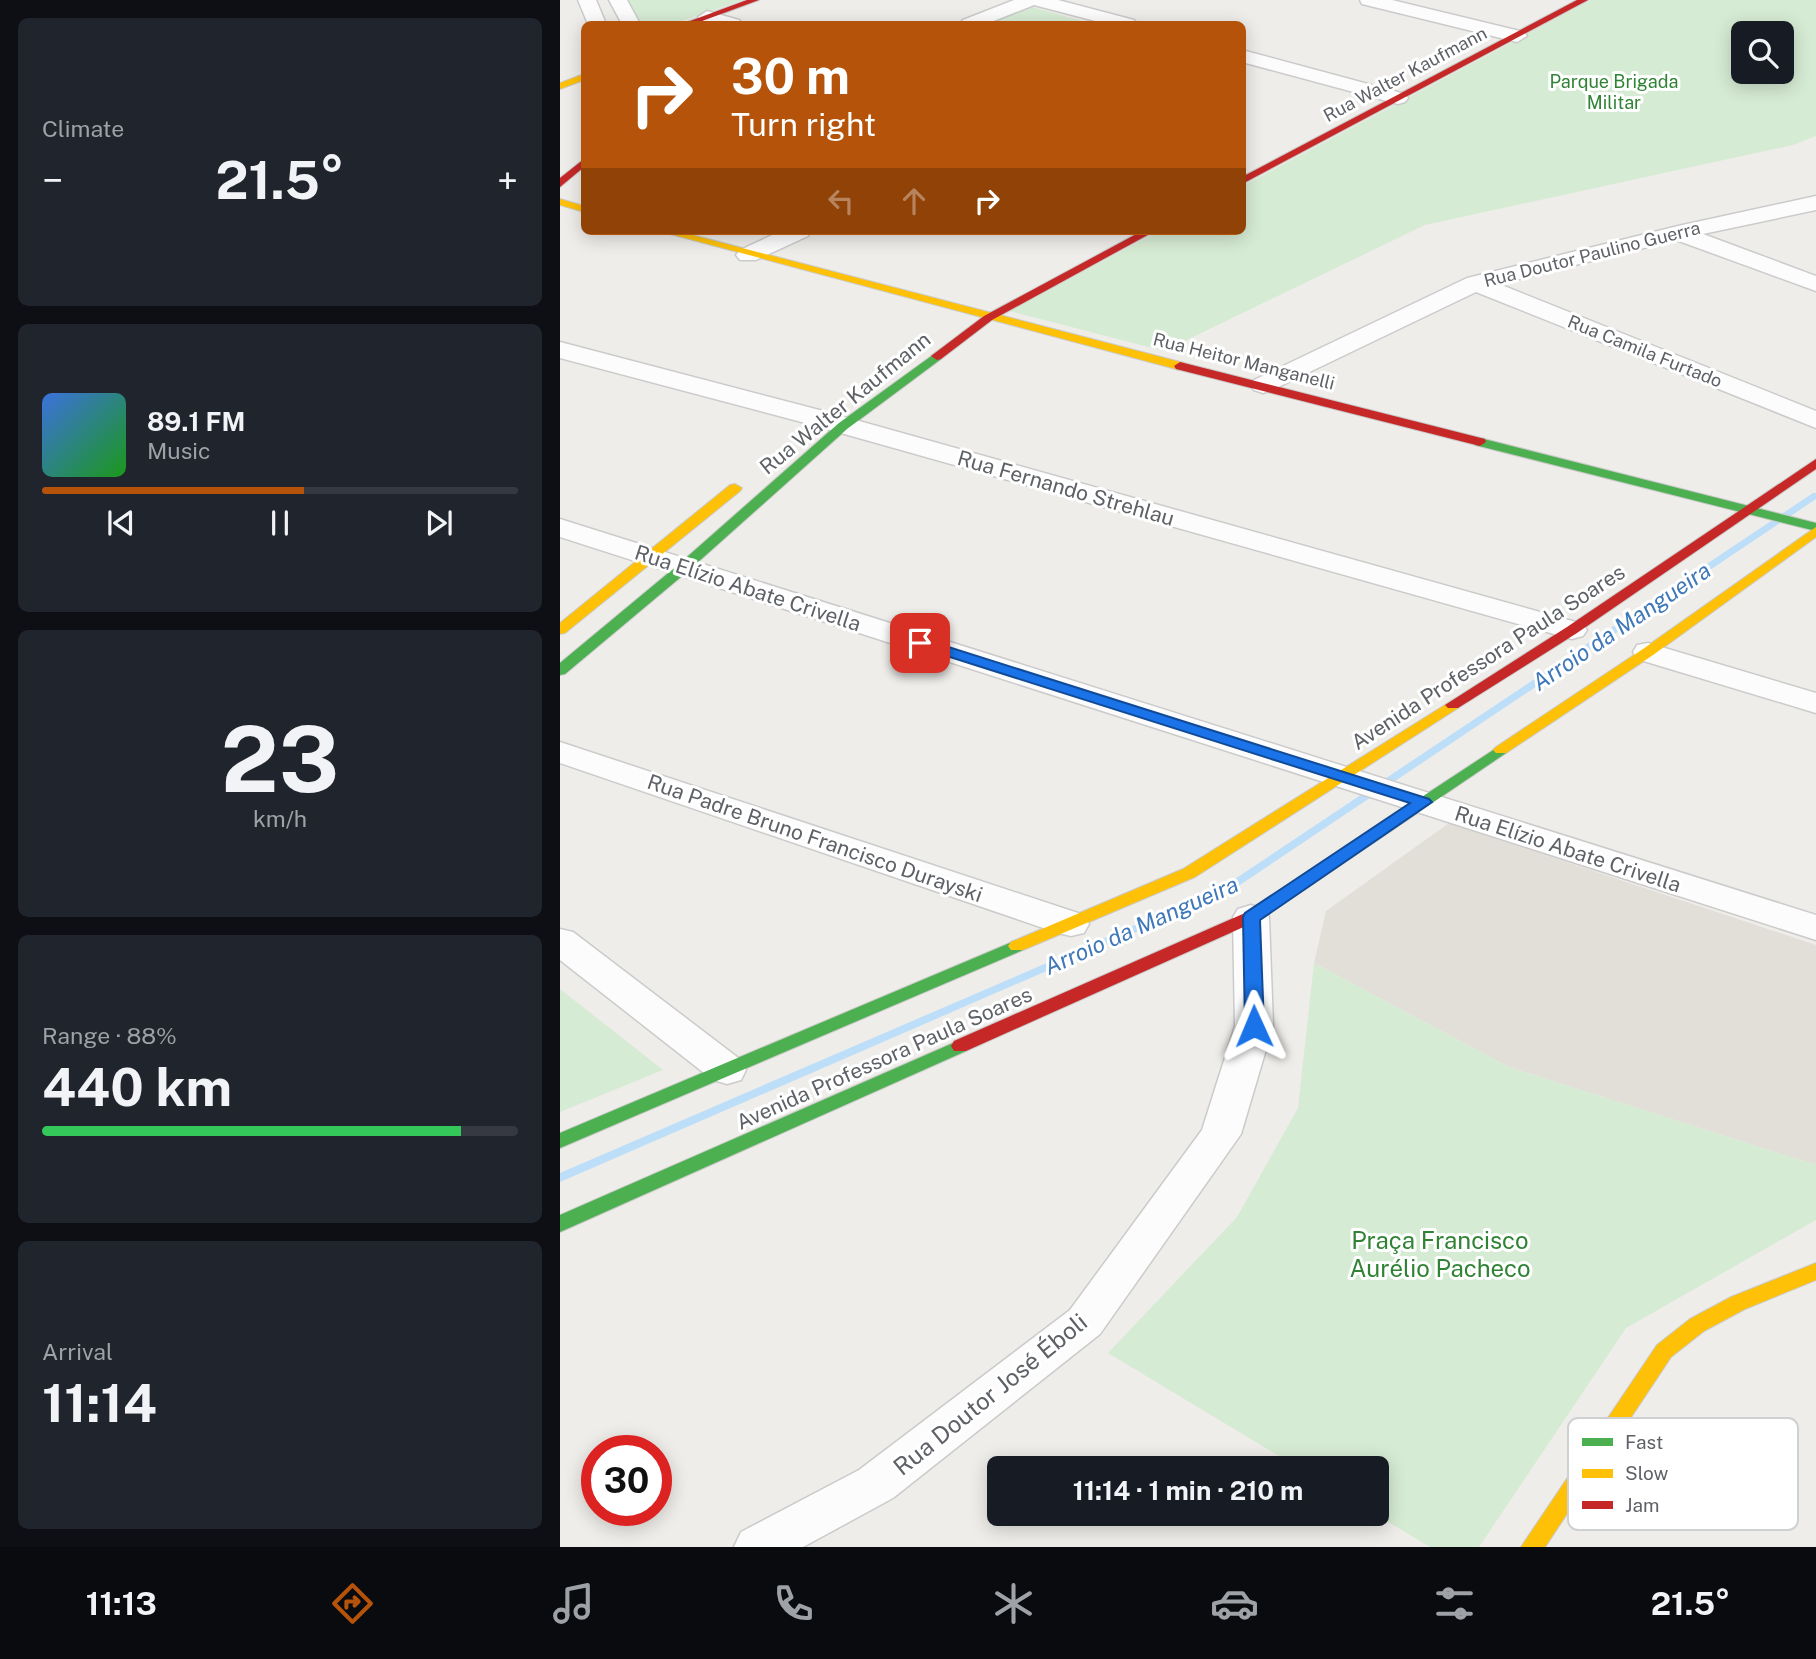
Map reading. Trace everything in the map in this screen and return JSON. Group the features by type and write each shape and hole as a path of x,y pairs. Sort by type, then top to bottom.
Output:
{"street":[{"path":"587,0 596,21"},
{"path":"618,0 629,21"},
{"path":"722,21 755,0"},
{"path":"978,21 1030,0"},
{"path":"1037,0 1116,21"},
{"path":"1369,0 1517,36"},
{"name":"Rua Walter Kaufmann","path":"1246,161 1555,0"},
{"name":"Rua Walter Kaufmann","path":"1246,179 1584,0"},
{"path":"723,21 773,4"},
{"path":"1246,57 1398,98"},
{"path":"560,72 581,64"},
{"path":"560,86 581,78"},
{"path":"560,184 581,165"},
{"name":"Rua Doutor Paulino Guerra","path":"1263,385 1475,283 1678,233 1816,203"},
{"path":"1678,233 1816,284"},
{"name":"Rua Heitor Manganelli","path":"678,235 959,316 988,318 1263,385 1816,529"},
{"path":"748,255 791,235"},
{"path":"959,316 1109,235"},
{"name":"Rua Walter Kaufmann","path":"560,671 683,568 827,418 988,318 1143,235"},
{"name":"Rua Camila Furtado","path":"1475,283 1816,420"},
{"name":"Rua Fernando Strehlau","path":"560,350 827,418 1572,630"},
{"name":"Avenida Professora Paula Soares","path":"560,1224 1251,917 1383,789 1572,630 1816,463"},
{"name":"Rua Walter Kaufmann","path":"560,630 745,479"},
{"name":"Rua Elízio Abate Crivella","path":"560,528 1816,928"},
{"name":"Avenida Professora Paula Soares","path":"560,1142 1383,789 1648,652 1816,529"},
{"path":"1648,652 1816,703"},
{"name":"Rua Padre Bruno Francisco Durayski","path":"560,752 1071,924"},
{"name":"Rua Doutor José Éboli","path":"758,1547 876,1484 1085,1322 1221,1134 1254,1026 1251,917"},
{"path":"560,941 727,1070"},
{"path":"1619,1418 1664,1351 1697,1325 1738,1303 1816,1271"},
{"path":"1532,1547 1568,1494"}],"shaded area":[{"path":"1449,823 1816,945 1816,1165 1509,1067 1314,963 1326,911"}],"green space":[{"path":"624,0 743,0 682,21 635,21"},
{"name":"Parque Brigada Militar","path":"1591,0 1816,0 1816,136 1793,145 1425,225 1164,351 1009,311 1152,235 1246,235 1246,184"},
{"path":"1029,6 1082,21 992,21"},
{"name":"Praça Francisco Aurélio Pacheco","path":"1314,963 1509,1067 1816,1165 1816,1220 1626,1328 1479,1547 1430,1547 1389,1522 1389,1456 1279,1456 1108,1353 1237,1217 1298,1108"},
{"path":"560,989 663,1070 560,1112"}],"waterway":[{"name":"Arroio da Mangueira","path":"560,1178 1227,889 1816,495"}],"traffic: fast":[{"path":"560,671 683,568 843,426 937,356"},
{"path":"1480,442 1816,527"},
{"path":"1271,904 1501,750"},
{"path":"560,1141 1017,946"},
{"path":"560,1224 960,1046"}],"traffic: slow":[{"path":"560,86 581,78"},
{"path":"560,202 581,208"},
{"path":"679,235 1180,366"},
{"path":"560,630 735,488"},
{"path":"1501,750 1648,652 1816,531"},
{"path":"1017,946 1189,873 1453,705"},
{"path":"1619,1418 1664,1351 1697,1325 1738,1303 1816,1271"},
{"path":"1532,1547 1568,1494"}],"traffic: jam":[{"path":"696,21 755,0"},
{"path":"1246,179 1584,0"},
{"path":"560,184 581,165"},
{"path":"937,356 988,318 1143,235"},
{"path":"1180,366 1480,442"},
{"path":"1453,705 1572,630 1816,463"},
{"path":"960,1046 1251,917 1271,904"}],"route":[{"path":"920,643 1423,802 1251,917 1254,1026"}]}
